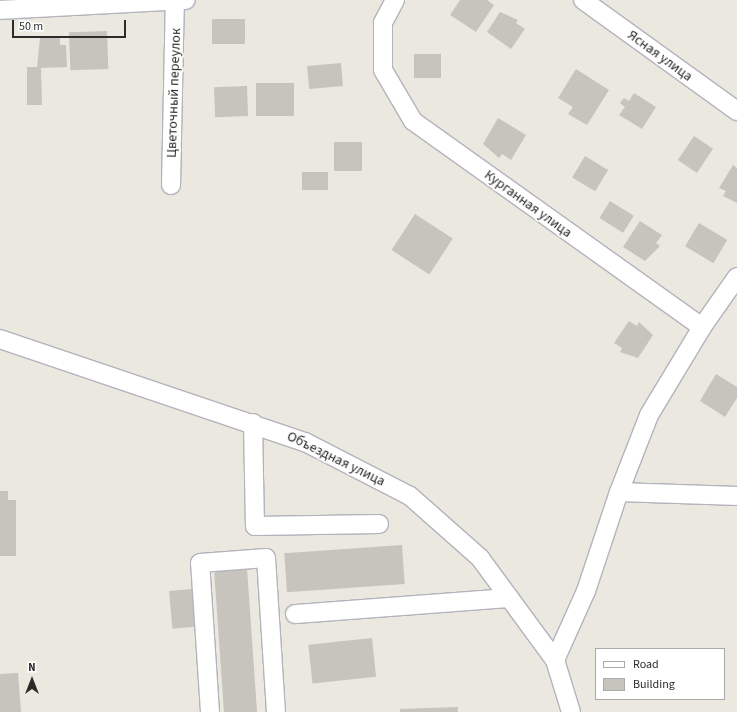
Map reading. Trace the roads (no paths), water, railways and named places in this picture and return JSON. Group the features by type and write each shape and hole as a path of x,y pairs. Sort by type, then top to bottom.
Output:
{"street":[{"path":"0,10 180,0"},
{"name":"Цветочный переулок","path":"171,185 180,0"},
{"name":"Курганная улица","path":"395,0 383,23 383,70 413,121 702,327"},
{"name":"Ясная улица","path":"583,0 737,111"},
{"path":"555,660 586,591 619,492 649,416 702,327 737,277"},
{"name":"Объездная улица","path":"0,338 253,423 305,442 410,496 480,558 555,660 571,712"},
{"path":"253,423 255,526 379,524"},
{"path":"619,492 737,496"},
{"path":"210,712 200,563 266,558 276,712"},
{"path":"295,614 509,598"}]}
